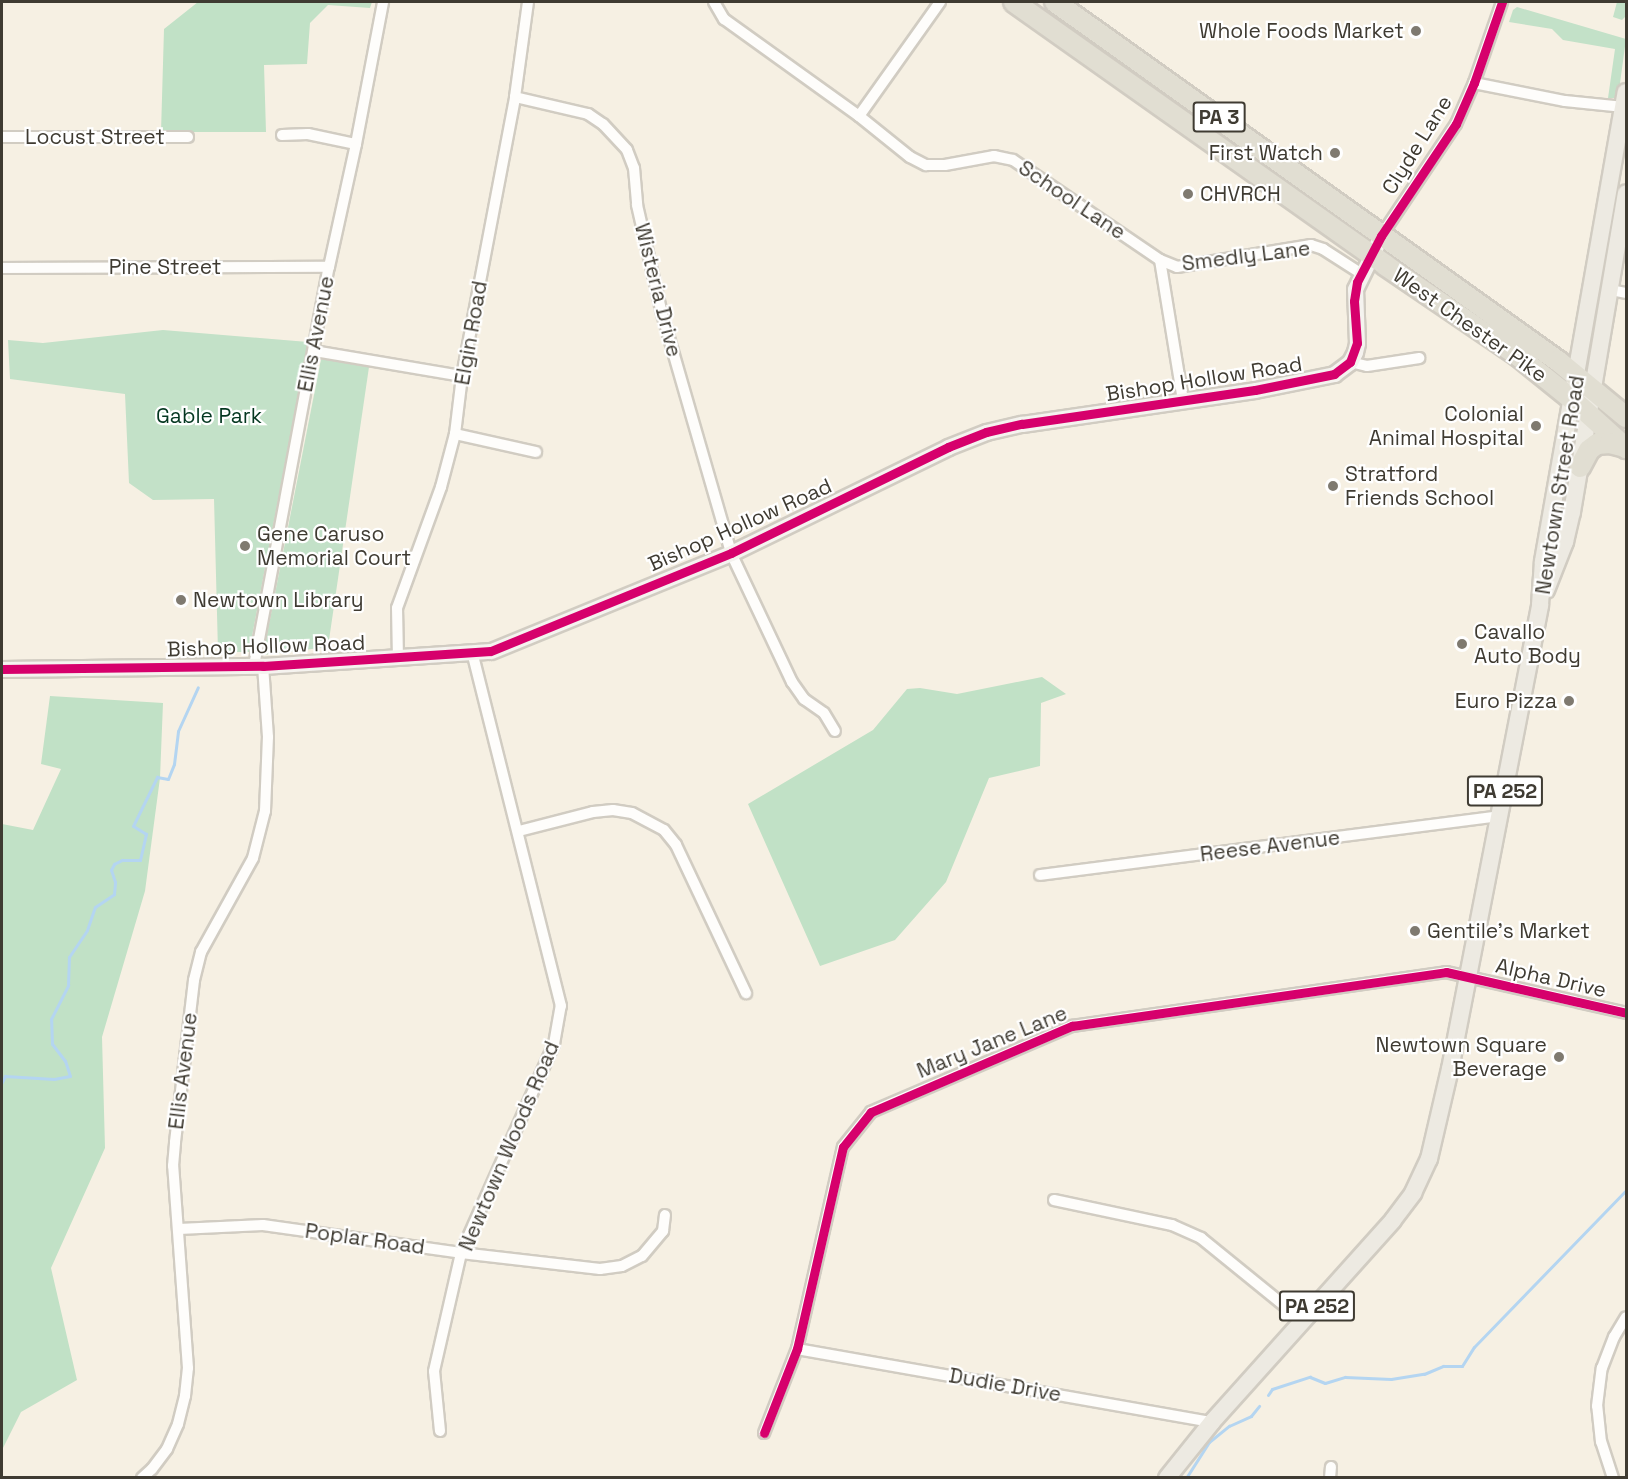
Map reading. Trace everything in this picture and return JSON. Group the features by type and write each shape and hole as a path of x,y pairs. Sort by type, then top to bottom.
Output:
{"highway":[{"name":"West Chester Pike","path":"1014,2 1370,255 1517,356 1573,400 1626,448"},
{"name":"West Chester Pike","path":"1055,2 1578,376 1626,417"},
{"path":"1580,467 1589,450 1597,444 1610,443 1626,448"}],"main road":[{"name":"Newtown Street Road","path":"1540,605 1544,561 1625,100"},
{"name":"Newtown Street Road","path":"1540,605 1565,542 1594,389 1619,291 1626,194"},
{"name":"PA 252","path":"1167,1478 1212,1422 1398,1214 1425,1169 1438,1126 1540,605"}],"street":[{"name":"Ellis Avenue","path":"142,1478 167,1449 178,1424 185,1396 188,1368 173,1166 194,980 201,952 212,927 252,858 266,811 268,737 259,666 329,267 356,144 382,2"},
{"name":"Elgin Road","path":"398,659 397,608 441,487 455,434 462,376 515,97 528,2"},
{"name":"School Lane","path":"714,2 724,19 859,116 910,158 926,165 945,165 994,156 1013,160 1160,260"},
{"path":"859,116 940,2"},
{"name":"Clyde Lane","path":"1381,236 1444,143 1474,83 1502,2"},
{"path":"1474,83 1565,101 1625,100"},
{"name":"Wisteria Drive","path":"515,97 588,114 603,124 627,150 634,168 637,205 661,310 731,553 792,682 804,699 824,713 835,731"},
{"path":"282,135 308,134 356,144"},
{"name":"Locust Street","path":"2,137 188,137"},
{"path":"1381,236 1355,289 1357,343 1350,362 1367,366 1419,358"},
{"name":"Smedly Lane","path":"1160,260 1177,267 1311,245 1323,249 1362,274"},
{"path":"1160,260 1184,400"},
{"name":"Pine Street","path":"2,268 329,267"},
{"path":"314,351 462,376"},
{"name":"Bishop Hollow Road","path":"2,669 259,666 398,659 491,651 731,553 948,447 987,432 1022,424 1311,380 1334,374 1350,362"},
{"path":"455,434 536,452"},
{"name":"Newtown Woods Road","path":"440,1431 434,1371 461,1253 560,1028 561,1006 519,831 472,652"},
{"path":"519,831 593,812 613,810 632,813 664,830 676,845 746,993"},
{"name":"Reese Avenue","path":"1040,875 1500,816"},
{"name":"Mary Jane Lane","path":"764,1433 798,1349 843,1147 871,1112 1072,1026 1446,972 1468,978"},
{"name":"Alpha Drive","path":"1468,978 1626,1013"},
{"path":"1054,1200 1172,1225 1201,1238 1303,1321"},
{"name":"Poplar Road","path":"179,1229 263,1225 461,1253 600,1269 622,1266 642,1256 663,1231 664,1215"},
{"path":"1613,1478 1601,1442 1598,1421 1599,1386 1602,1368 1611,1344 1626,1317"},
{"name":"Dudie Drive","path":"798,1349 1212,1422"}],"green space":[{"path":"198,2 372,2 370,8 328,5 310,23 307,64 264,65 266,132 161,132 164,29"},
{"path":"1617,2 1626,2 1626,16 1622,20 1613,17"},
{"path":"1517,7 1626,39 1618,98 1608,98 1615,49 1563,40 1552,29 1509,22 1513,10"},
{"name":"Gable Park","path":"163,330 308,342 249,652 218,652 214,499 153,500 129,483 125,394 10,379 8,340 43,343"},
{"path":"321,359 369,367 328,647 263,655"},
{"path":"1042,677 1066,694 1041,703 1040,766 989,778 946,882 895,940 820,966 748,804 873,730 907,689 920,688 957,694"},
{"path":"50,696 163,703 160,778 145,891 102,1037 105,1148 51,1268 77,1380 21,1412 2,1450 2,824 33,830 61,769 41,764"}],"waterway":[{"path":"2,1082 5,1076 54,1079 70,1076 65,1061 52,1044 51,1019 68,985 69,957 87,930 95,907 114,894 115,882 111,870 114,864 122,860 140,860 146,834 133,826 157,777 168,779 174,764 178,731 198,687"},
{"path":"1268,1395 1272,1389 1310,1377 1325,1383 1345,1377 1391,1379 1424,1374 1443,1366 1462,1366 1474,1347 1626,1190"},
{"path":"1186,1478 1209,1442 1229,1426 1251,1416 1259,1406"}],"cycle path":[{"path":"2,669 263,666 491,651 731,553 948,447 986,432 1022,424 1255,390 1334,374 1350,362 1357,343 1354,301 1357,282 1381,236 1456,124 1474,83 1502,2"},
{"path":"764,1433 797,1349 843,1147 871,1112 1072,1026 1446,972 1626,1013"}],"place":[{"name":"Whole Foods Market","path":"1416,31"},
{"name":"First Watch","path":"1335,153"},
{"name":"CHVRCH","path":"1188,194"},
{"name":"Colonial Animal Hospital","path":"1536,426"},
{"name":"Stratford Friends School","path":"1333,486"},
{"name":"Gene Caruso Memorial Court","path":"245,546"},
{"name":"Newtown Library","path":"181,600"},
{"name":"Cavallo Auto Body","path":"1462,644"},
{"name":"Euro Pizza","path":"1569,701"},
{"name":"Gentile's Market","path":"1415,931"},
{"name":"Newtown Square Beverage","path":"1559,1057"}]}
